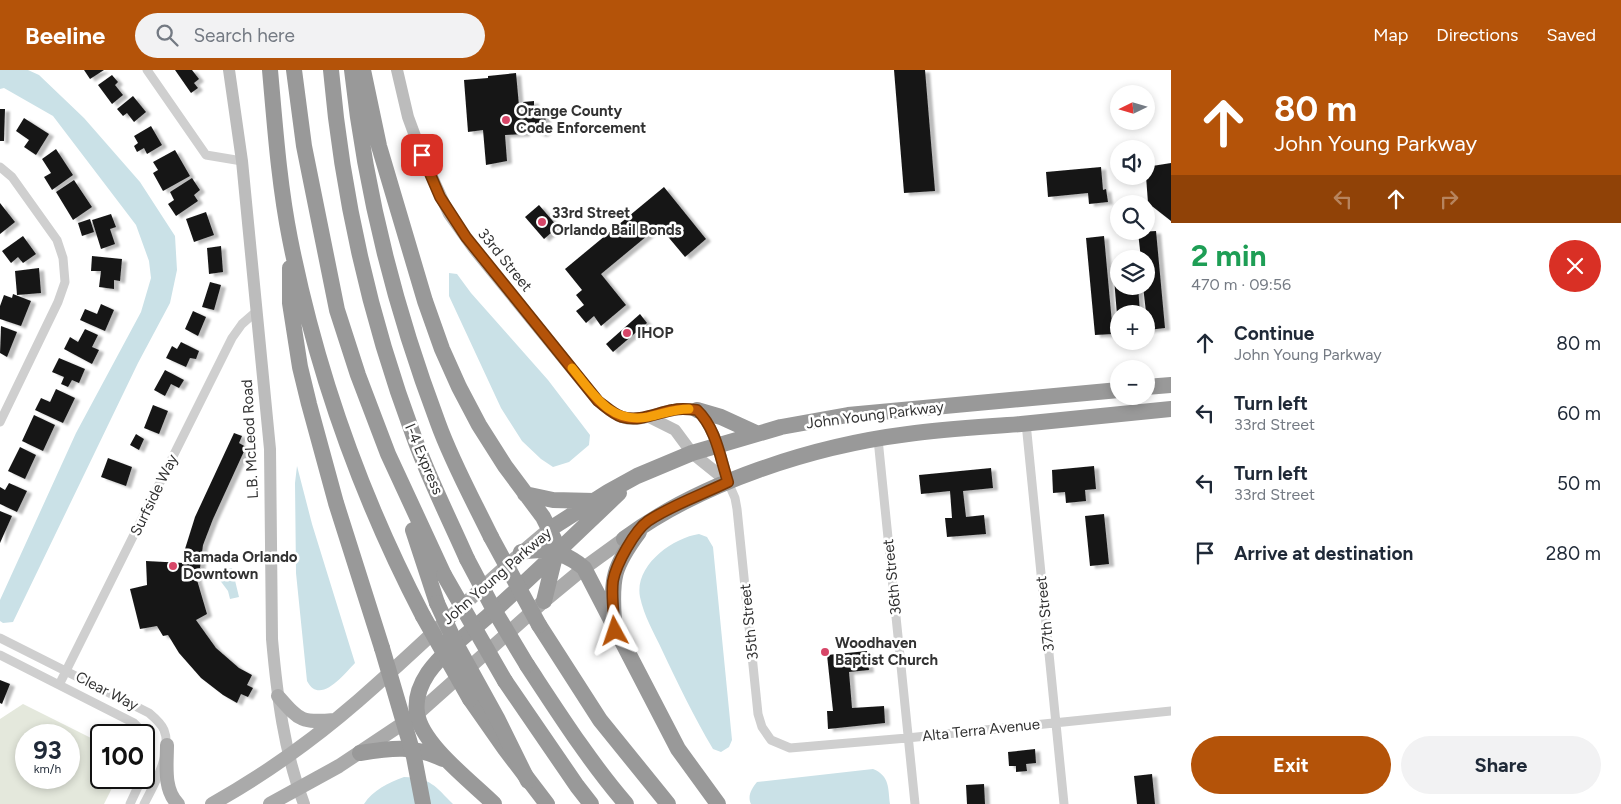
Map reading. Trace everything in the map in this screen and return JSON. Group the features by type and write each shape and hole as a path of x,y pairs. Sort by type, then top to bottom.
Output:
{"highway":[{"path":"270,70 276,137 290,238 320,364 344,438 388,546 423,616 470,699 528,781 547,804"},
{"name":"I-4 Express","path":"294,70 304,146 337,310 358,375 388,454 444,574 505,681 591,804"},
{"name":"I-4 Express","path":"330,70 341,158 352,218 374,315 392,376 415,440 467,559 494,610 527,665 574,735 609,784 626,804"},
{"path":"352,70 359,123 384,254 403,323 438,425 491,537 539,625 600,720 668,804"},
{"path":"363,70 379,146 425,301 442,349 458,387 479,425 505,466 550,529 556,552 544,601"},
{"path":"290,238 290,303 300,367 321,450 414,757 423,804"},
{"path":"1155,386 1171,385"},
{"name":"John Young Parkway","path":"550,529 637,476 692,453 756,433 813,420 1110,391"},
{"path":"1026,423 1045,407 1067,395"},
{"name":"John Young Parkway","path":"624,539 646,522 728,482 808,455 907,434 1171,409"},
{"path":"697,410 721,417 756,433"},
{"path":"388,454 437,603 455,642 497,718 528,781"},
{"path":"494,804 428,740 422,730 417,714 416,703 419,689 436,663 637,476"},
{"path":"525,494 553,500 594,501"},
{"path":"615,631 613,582 616,570 622,554 646,522"},
{"path":"520,552 538,550 556,552 576,561 584,568 615,631 678,749 718,804"},
{"path":"360,752 408,748 426,752 452,763"}],"main road":[{"name":"John Young Parkway","path":"212,804 289,755 357,702 520,552 550,529"},
{"name":"John Young Parkway","path":"270,804 299,790 417,714 544,601 584,568 624,539"},
{"path":"278,696 300,719 311,722 334,720"},
{"path":"167,745 169,791 172,799 178,804"}],"street":[{"path":"147,70 206,154 242,161"},
{"name":"L.B. McLeod Road","path":"229,70 242,161 270,449 272,639 278,696 289,755 304,804"},
{"name":"33rd Street","path":"397,70 408,117 429,172 449,214 474,248 598,401 612,412 622,417 634,419 649,417 675,409 697,410"},
{"path":"0,168 12,177 57,240 63,258 65,282 58,302 0,422"},
{"name":"Surfside Way","path":"59,685 232,338 242,324 257,312"},
{"path":"697,410 708,424 717,445 728,482"},
{"name":"33rd Street","path":"649,417 675,430 692,453 728,482"},
{"name":"37th Street","path":"1026,423 1064,804"},
{"name":"36th Street","path":"878,439 915,804"},
{"name":"35th Street","path":"728,482 735,498 737,509 758,714 762,727 771,740 790,748"},
{"name":"Clear Way","path":"0,638 149,713 157,719 164,729 167,745"},
{"name":"Clear Way","path":"0,655 135,724"},
{"name":"Alta Terra Avenue","path":"790,748 1171,711"},
{"path":"144,804 160,772 167,745"},
{"name":"Clear Way","path":"130,804 137,789"}],"shaded area":[{"path":"23,704 63,724 15,724 15,789 80,789 80,732 90,738 90,789 112,789 104,804 0,804 0,719"}],"water":[{"path":"0,70 28,70 39,75 84,118 140,182 175,236 177,270 170,303 138,363 13,622 3,623 0,621 0,600 76,433 141,312 151,278 149,261 136,225 53,116 4,88 0,89"},
{"path":"449,273 457,274 471,293 548,380 590,435 589,445 569,462 553,467 541,459 522,441 501,408 449,296"},
{"path":"297,466 312,524 355,663 332,686 318,690 312,688 307,681 296,573 295,483"},
{"path":"699,534 707,537 713,547 732,740 729,747 721,752 713,749 693,713 644,611 640,597 643,575 657,555 678,541"},
{"path":"232,568 239,597 230,599 228,591 216,575 217,572"},
{"path":"873,769 883,775 887,783 890,804 751,804 750,801 751,792 757,782"},
{"path":"404,777 427,781 442,792 453,804 364,804 381,788"}],"building":[{"path":"84,70 104,70 90,79"},
{"path":"175,70 192,70 199,79 194,83 198,88 191,93"},
{"path":"894,70 925,70 935,191 904,193"},
{"name":"Orange County Code Enforcement","path":"516,73 520,117 525,117 523,102 534,101 534,112 542,109 542,112 545,111 546,132 544,134 536,133 535,122 525,123 525,134 505,135 507,161 486,165 483,130 468,132 464,80"},
{"path":"112,75 118,82 115,85 123,95 112,104 98,85"},
{"path":"133,96 146,112 134,122 127,113 123,116 117,109"},
{"path":"0,109 5,109 4,141 0,141"},
{"path":"24,118 49,134 36,155 24,147 29,140 16,131"},
{"path":"151,126 162,145 147,154 144,148 137,152 134,146 138,143 134,136"},
{"path":"56,149 73,175 52,190 44,177 51,173 42,159"},
{"path":"175,150 190,176 163,191 153,173 158,170 153,162"},
{"path":"1171,163 1171,221 1155,208 1155,195 1147,195 1147,185 1155,185 1155,166"},
{"path":"1101,167 1103,190 1106,189 1108,202 1089,204 1088,193 1048,197 1046,172"},
{"path":"192,178 200,190 194,195 198,201 176,216 168,204 174,200 170,192"},
{"path":"74,180 92,207 73,220 56,192"},
{"path":"664,187 706,239 685,257 659,226 601,274 626,305 601,326 594,316 586,323 576,311 584,305 576,295 582,290 565,269"},
{"path":"0,203 15,222 0,234"},
{"name":"33rd Street Orlando Bail Bonds","path":"539,205 558,227 544,239 525,217"},
{"path":"206,212 214,235 194,242 186,219"},
{"path":"111,214 116,227 110,229 115,244 101,249 92,220"},
{"path":"90,219 94,232 82,236 78,223"},
{"path":"1155,231 1165,328 1155,329 1155,305 1145,305 1144,295 1155,295 1155,250 1140,250 1139,240 1155,240"},
{"path":"23,236 36,254 23,263 18,257 11,263 2,251"},
{"path":"1104,236 1110,305 1110,334 1095,335 1086,238"},
{"path":"221,246 223,272 209,274 207,248"},
{"path":"92,256 122,259 120,281 114,280 114,289 99,287 101,271 91,271"},
{"path":"39,268 41,293 17,295 15,271"},
{"path":"210,282 221,285 214,310 202,307"},
{"path":"13,294 31,301 21,326 0,319 0,306 4,295 12,298"},
{"path":"1115,295 1139,295 1139,305 1116,305"},
{"path":"101,304 114,310 105,331 80,320 85,309 97,314"},
{"path":"193,311 206,317 198,336 185,329"},
{"name":"IHOP","path":"640,314 647,323 613,352 606,344"},
{"path":"1,326 17,332 7,357 0,353"},
{"path":"85,329 98,335 92,347 99,350 92,364 64,349 70,337 78,342"},
{"path":"181,342 199,351 196,359 190,358 186,367 166,358 172,346 177,349"},
{"path":"59,358 85,369 79,383 72,380 68,387 61,384 64,377 52,372"},
{"path":"165,370 184,380 179,388 171,384 165,396 154,390"},
{"path":"56,389 75,398 63,423 35,410 41,398 50,402"},
{"path":"153,405 168,411 159,434 144,428"},
{"path":"34,415 55,425 43,451 22,441"},
{"name":"Ramada Orlando Downtown","path":"234,433 242,436 239,443 246,447 203,545 200,568 196,569 197,580 207,614 196,620 216,648 239,668 252,675 247,685 253,688 248,697 241,694 237,703 201,678 179,653 168,635 163,636 157,626 140,629 130,589 147,585 146,561 184,563 185,549 195,517"},
{"path":"136,434 144,439 139,450 130,445"},
{"path":"20,447 36,455 25,479 8,471"},
{"path":"108,458 132,467 126,486 101,477"},
{"path":"1094,466 1096,489 1085,490 1086,501 1066,503 1065,492 1053,493 1052,470"},
{"path":"991,468 993,488 963,491 966,517 984,515 986,534 947,537 945,518 952,518 950,491 921,494 919,475"},
{"path":"9,483 27,491 17,512 0,504 0,487 5,490"},
{"path":"0,511 12,516 0,543"},
{"path":"1104,514 1109,564 1090,566 1085,516"},
{"path":"867,651 869,670 849,672 852,708 884,706 885,723 828,729 827,711 833,711 827,655"},
{"path":"0,680 10,684 2,704 0,703"},
{"path":"1035,749 1036,763 1026,764 1027,771 1016,772 1016,766 1009,766 1008,752"},
{"path":"1152,774 1155,804 1137,804 1134,776"},
{"path":"984,784 985,804 967,804 966,785"}],"slow traffic":[{"path":"572,368 598,401 622,417 634,419 649,417 675,409 689,409"}],"place":[{"name":"Orange County Code Enforcement","path":"506,120"},
{"name":"33rd Street Orlando Bail Bonds","path":"542,222"},
{"name":"IHOP","path":"627,333"},
{"name":"Ramada Orlando Downtown","path":"173,566"},
{"name":"Woodhaven Baptist Church","path":"825,652"}],"route":[{"path":"422,155 449,214 474,248 598,401 622,417 634,419 649,417 675,409 697,410 704,416 711,428 728,482 646,522 622,554 616,570 613,582 615,631"}]}
